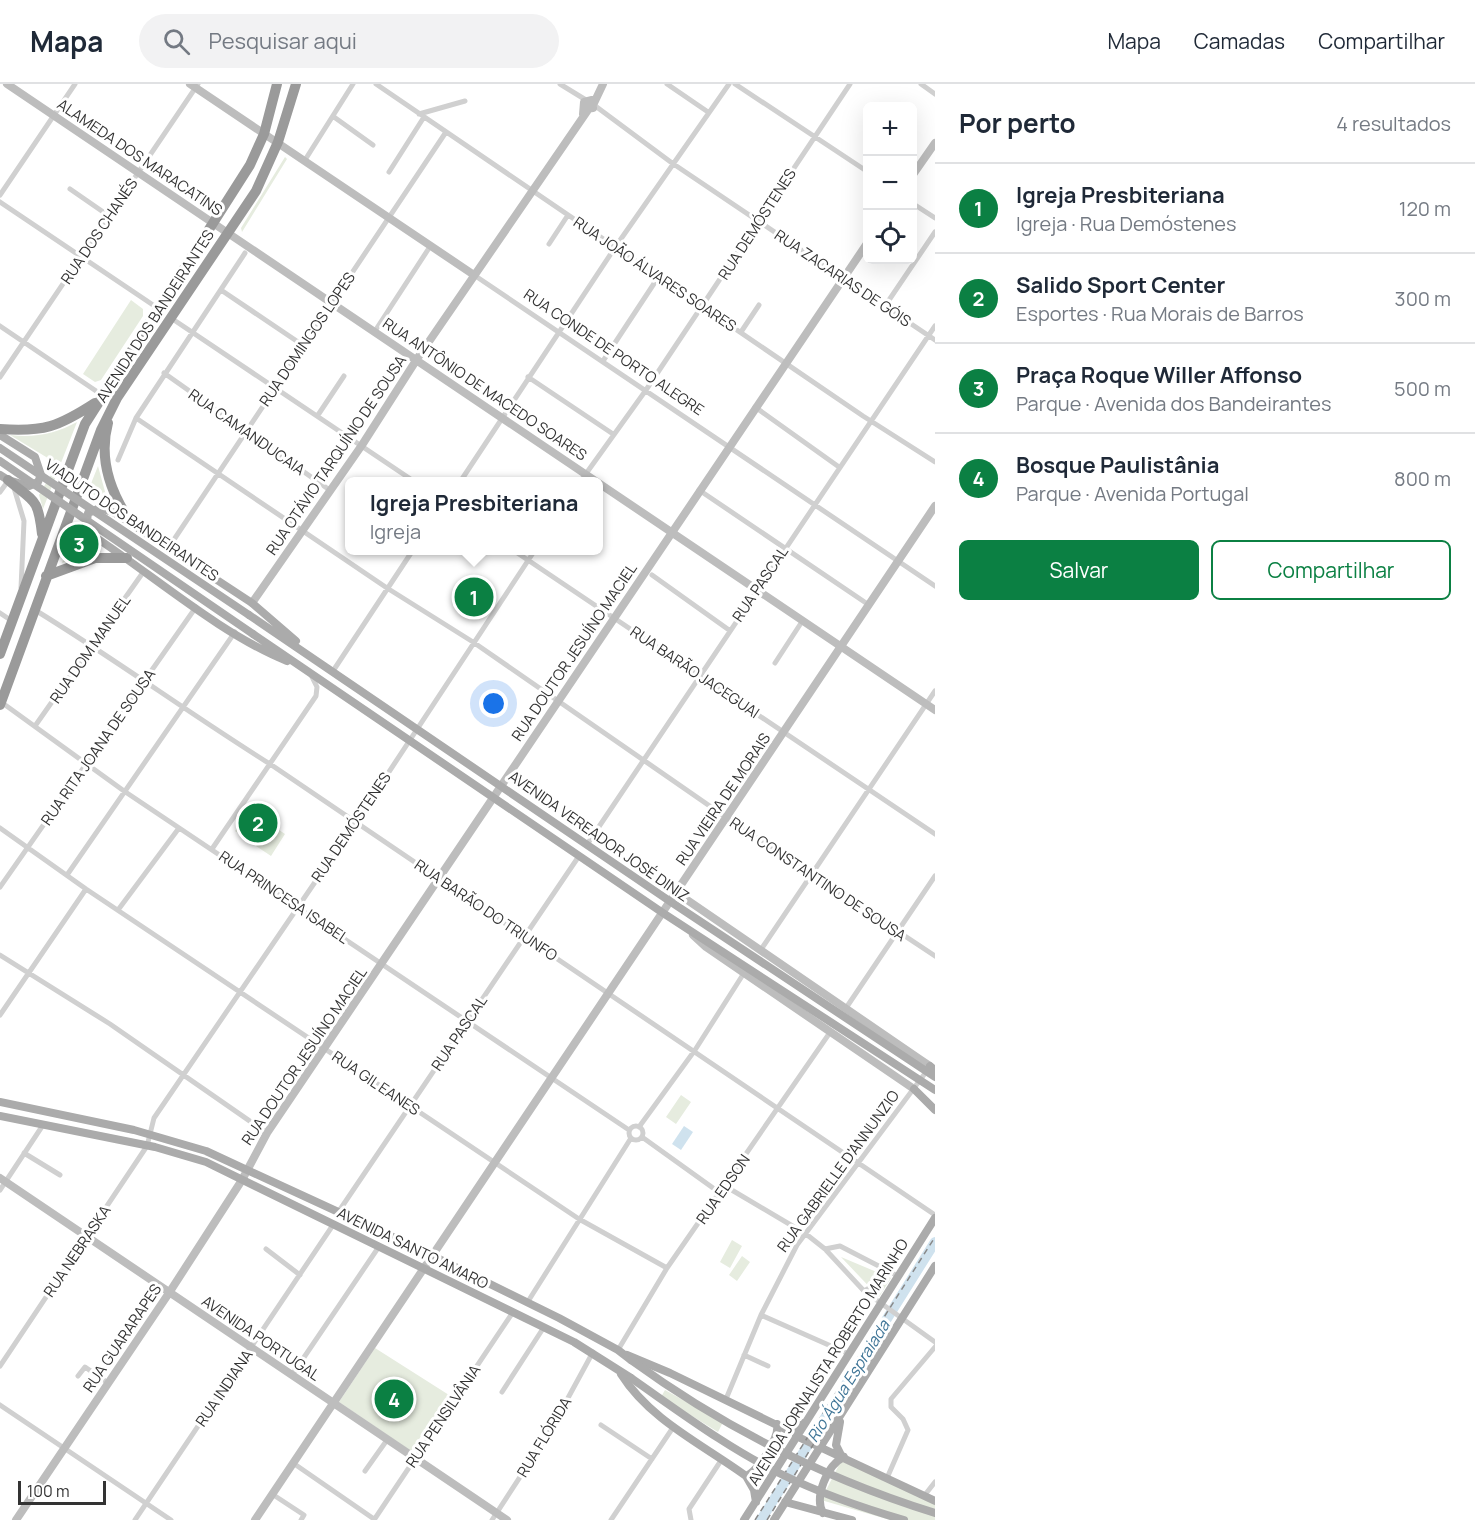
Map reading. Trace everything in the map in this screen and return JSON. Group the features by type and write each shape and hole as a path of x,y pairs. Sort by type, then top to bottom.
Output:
{"highway":[{"name":"AVENIDA DOS BANDEIRANTES","path":"0,654 74,450 100,398 250,165 264,134 278,84"},
{"name":"AVENIDA DOS BANDEIRANTES","path":"1,703 86,466 117,398 256,191 278,142 296,84"},
{"path":"0,429 28,431 51,428 71,420 100,398"},
{"path":"117,398 107,426 106,464 111,488 132,524"},
{"path":"6,480 34,500 39,513 42,537"},
{"path":"46,576 95,558 127,558"}],"main road":[{"path":"0,435 35,457 41,470 38,482 32,486 6,480"},
{"name":"VIADUTO DOS BANDEIRANTES","path":"0,448 249,615"},
{"name":"VIADUTO DOS BANDEIRANTES","path":"0,461 253,634"},
{"path":"301,649 293,638 252,603 115,513 100,508 92,510 86,519 88,531 144,572 267,654 304,669"},
{"name":"AVENIDA VEREADOR JOSÉ DINIZ","path":"249,615 588,843 671,902 932,1070"},
{"name":"AVENIDA VEREADOR JOSÉ DINIZ","path":"253,634 663,913 935,1090"},
{"path":"914,1089 935,1110"},
{"name":"AVENIDA SANTO AMARO","path":"0,1102 149,1134 206,1151 433,1256 624,1355 633,1356 777,1424"},
{"name":"AVENIDA SANTO AMARO","path":"0,1116 184,1154 242,1180 593,1352 618,1370 646,1407 746,1476"},
{"name":"AVENIDA JORNALISTA ROBERTO MARINHO","path":"744,1520 800,1437 810,1414 881,1305 935,1216"},
{"path":"774,1520 818,1445 842,1415 935,1266"},
{"path":"624,1355 764,1443 847,1483 935,1512"},
{"path":"618,1370 737,1449 782,1475 828,1494 904,1520"},
{"path":"756,1502 754,1490 746,1476 756,1472 777,1434 777,1424 792,1430 810,1414"},
{"path":"842,1415 836,1445 844,1457"},
{"path":"800,1437 935,1501"},
{"path":"823,1513 819,1495 835,1463 844,1457"},
{"path":"785,1502 852,1520"}],"street":[{"name":"ALAMEDA DOS MARACATINS","path":"7,84 228,232"},
{"path":"0,195 75,84"},
{"path":"305,160 353,84"},
{"name":"RUA JOÃO ÁLVARES SOARES","path":"376,84 532,192 616,246 785,363 935,462"},
{"name":"RUA ZACARIAS DE GÓIS","path":"560,84 672,163 844,276 935,340"},
{"name":"RUA OTÁVIO TARQUÍNIO DE SOUSA","path":"252,603 331,491 417,359 603,84"},
{"path":"667,84 708,112"},
{"path":"737,84 863,169"},
{"name":"RUA DEMÓSTENES","path":"583,477 703,306 850,84"},
{"path":"921,84 935,94"},
{"name":"RUA CONDE DE PORTO ALEGRE","path":"195,85 264,134 935,586"},
{"name":"RUA DOS CHANÉS","path":"0,377 195,85"},
{"path":"463,477 528,377 726,85"},
{"path":"389,172 422,115 465,101"},
{"path":"334,117 373,145"},
{"name":"RUA DOMINGOS LOPES","path":"169,547 446,132"},
{"path":"917,170 932,152 935,143"},
{"path":"70,189 109,216"},
{"path":"0,202 159,309"},
{"path":"917,206 935,218"},
{"path":"549,244 568,215"},
{"name":"RUA ANTÔNIO DE MACEDO SOARES","path":"228,232 592,477"},
{"path":"885,306 935,232"},
{"path":"375,331 431,245"},
{"name":"RUA DOUTOR JESUÍNO MACIEL","path":"242,1166 267,1133 439,879 863,248"},
{"path":"118,460 136,418 245,252"},
{"path":"603,361 659,276"},
{"path":"220,290 303,346"},
{"path":"741,332 759,305"},
{"path":"171,318 408,477"},
{"path":"0,326 100,398"},
{"name":"RUA PASCAL","path":"588,843 642,759 935,326"},
{"name":"RUA CAMANDUCAIA","path":"164,373 331,491"},
{"path":"318,415 344,376"},
{"path":"528,377 613,434"},
{"path":"755,407 839,467"},
{"name":"RUA CONSTANTINO DE SOUSA","path":"136,418 387,588 473,642 727,818 935,956"},
{"path":"0,492 6,480"},
{"name":"AVENIDA DOS BANDEIRANTES","path":"6,480 21,505 24,520 20,599"},
{"name":"RUA ANTÔNIO DE MACEDO SOARES","path":"603,484 935,710"},
{"path":"699,490 785,546 869,605"},
{"name":"RUA VIEIRA DE MORAIS","path":"255,1520 935,506"},
{"path":"333,671 410,555"},
{"name":"RUA BARÃO JACEGUAI","path":"520,555 935,834"},
{"name":"RUA DEMÓSTENES","path":"149,1134 152,1122 183,1075 356,822 532,555"},
{"name":"RUA DOM MANUEL","path":"35,726 144,572"},
{"path":"652,576 729,630"},
{"name":"RUA RITA JOANA DE SOUSA","path":"0,887 145,683 196,607"},
{"name":"RUA BARÃO DO TRIUNFO","path":"35,609 610,992 935,1216"},
{"path":"0,613 12,621"},
{"path":"775,663 803,620"},
{"path":"67,875 235,632"},
{"path":"212,849 316,696 316,683 304,669"},
{"path":"760,951 811,872 935,691"},
{"name":"RUA PRINCESA ISABEL","path":"1,703 124,791 629,1130"},
{"name":"RUA GIL EANES","path":"0,828 86,890 579,1219 667,1268"},
{"path":"118,910 179,828"},
{"name":"RUA PASCAL","path":"339,1211 579,856"},
{"path":"846,1008 935,876"},
{"path":"0,1015 86,890"},
{"name":"AVENIDA VEREADOR JOSÉ DINIZ","path":"677,893 846,1008 932,1070"},
{"name":"AVENIDA VEREADOR JOSÉ DINIZ","path":"686,927 706,947 831,1030 914,1089"},
{"path":"0,955 110,1024 267,1133"},
{"path":"639,1127 695,1050 744,973"},
{"name":"RUA EDSON","path":"624,1355 667,1268 831,1030"},
{"name":"RUA GABRIELLE D'ANNUNZIO","path":"726,1399 760,1315 797,1245 914,1089 932,1070"},
{"path":"0,1190 3,1180 43,1125"},
{"path":"526,1303 631,1138 629,1130 635,1126 639,1127"},
{"path":"639,1127 642,1130 642,1137"},
{"name":"RUA NEBRASKA","path":"0,1366 147,1146 149,1134"},
{"path":"631,1138 636,1140 642,1137"},
{"path":"642,1137 720,1193"},
{"path":"24,1153 60,1175"},
{"name":"RUA GUARARAPES","path":"16,1520 242,1180 242,1166"},
{"name":"AVENIDA PORTUGAL","path":"3,1180 415,1458 494,1516 507,1520"},
{"path":"725,1186 806,1234 825,1249 864,1291 935,1342"},
{"name":"RUA INDIANA","path":"135,1520 333,1225"},
{"path":"825,1249 840,1246 880,1269 898,1276"},
{"path":"292,1376 378,1248"},
{"path":"266,1249 300,1275"},
{"path":"864,1291 873,1286 880,1269"},
{"name":"RUA PENSILVÂNIA","path":"374,1520 513,1311"},
{"path":"760,1315 849,1354"},
{"path":"501,1392 544,1327"},
{"path":"887,1478 908,1430 903,1419 891,1406 893,1397 935,1347"},
{"name":"RUA FLÓRIDA","path":"494,1516 550,1431 593,1352"},
{"path":"744,1355 768,1366"},
{"path":"78,1376 85,1367 108,1383"},
{"path":"0,1405 171,1520"},
{"path":"601,1425 652,1459"},
{"path":"611,1520 674,1426"},
{"path":"365,1472 387,1440"},
{"path":"691,1520 689,1509 722,1459"},
{"path":"293,1463 374,1520"},
{"path":"924,1496 935,1482"},
{"path":"272,1494 304,1515 301,1520"}],"shaded area":[{"path":"285,157 287,159 242,232 241,228"},
{"path":"131,300 143,309 143,316 101,380 95,382 83,374"},
{"path":"77,422 43,509 39,495 53,471 51,460 10,435 45,434 61,430"},
{"path":"98,466 107,499 101,499 88,491"},
{"path":"75,527 80,530 86,541 101,552 76,557 62,563"},
{"path":"252,812 285,834 271,856 256,846 264,834 255,844 235,831"},
{"path":"681,1095 691,1102 676,1124 666,1117"},
{"path":"732,1240 742,1246 730,1268 720,1262"},
{"path":"742,1256 750,1262 737,1281 729,1275"},
{"path":"841,1257 891,1278 879,1297"},
{"path":"375,1348 449,1395 411,1451 339,1402"},
{"path":"665,1390 723,1422 718,1432 661,1397"},
{"path":"841,1461 935,1502 935,1520 890,1520 821,1500"}],"water":[{"path":"684,1126 693,1132 681,1150 672,1144"}],"waterway":[{"name":"Rio Água Espraiada","path":"761,1520 935,1242"}],"railway":[{"path":"755,1520 935,1237"},
{"path":"767,1520 878,1339"}],"place":[{"name":"Praça Roque Willer Affonso","path":"79,544"},
{"name":"Igreja Presbiteriana","path":"474,597"},
{"name":"Salido Sport Center","path":"258,823"},
{"name":"Bosque Paulistânia","path":"394,1399"}]}
